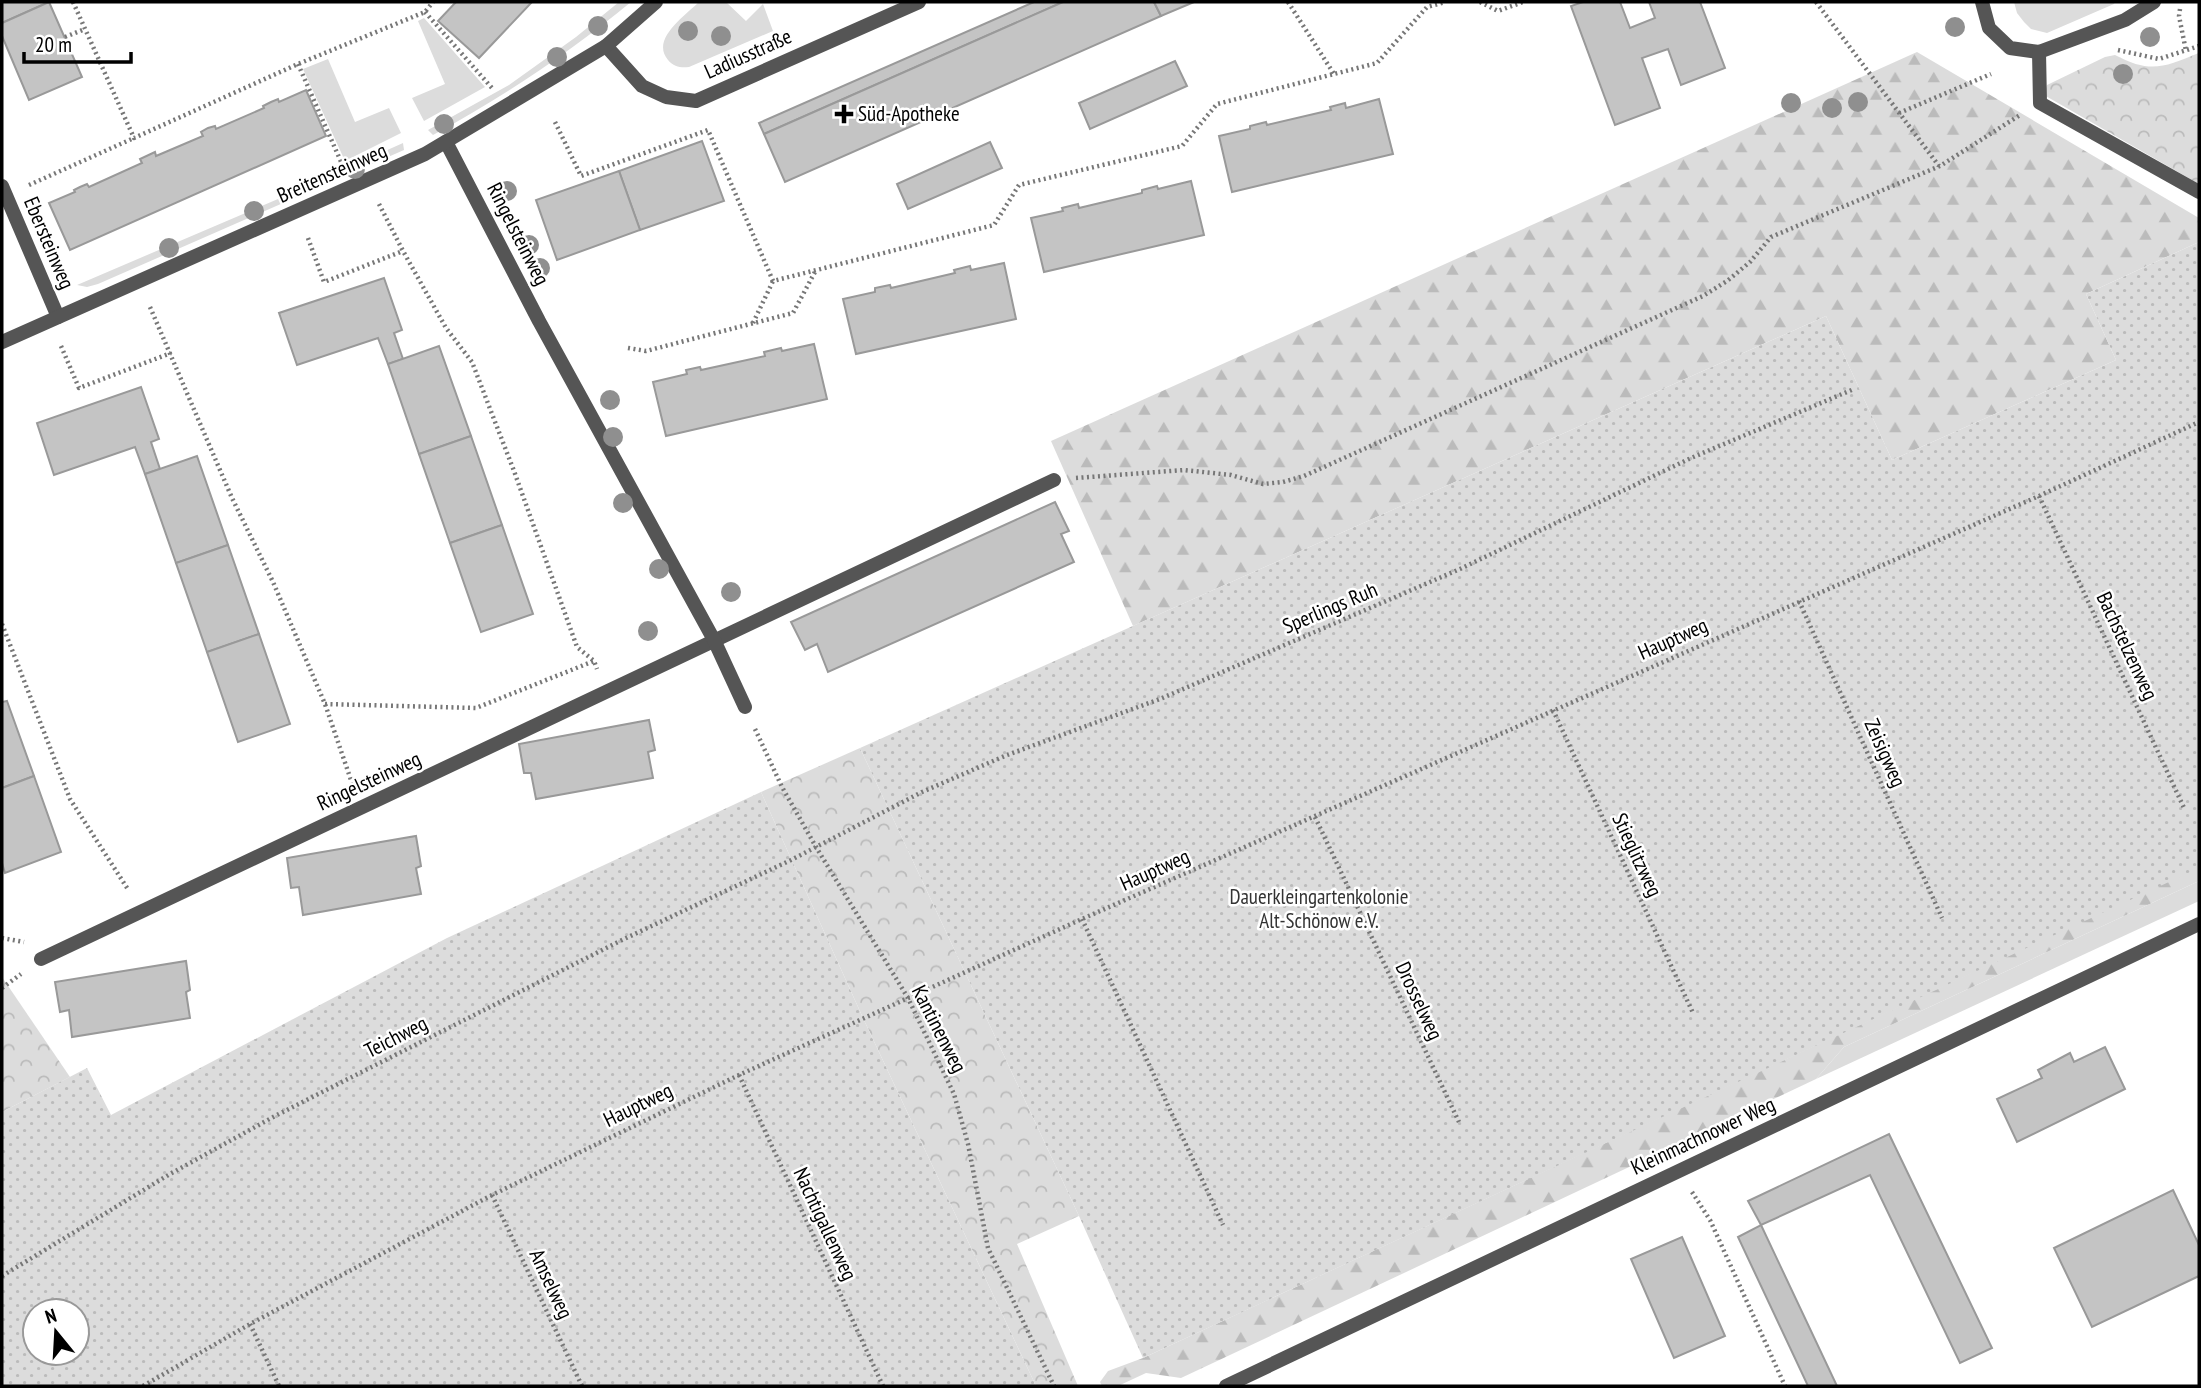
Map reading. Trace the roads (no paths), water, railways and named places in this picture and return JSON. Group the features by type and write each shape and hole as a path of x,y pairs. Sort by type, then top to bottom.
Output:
{"street":[{"name":"Breitensteinweg","path":"2,342 425,154 606,46 656,2"},
{"name":"Ladiusstraße","path":"606,46 642,86 666,97 696,101 919,2"},
{"path":"1982,2 1989,28 2010,48 2039,52 2124,20 2154,2"},
{"path":"2039,52 2040,103 2199,192"},
{"name":"Ringelsteinweg","path":"446,142 539,321 715,640 745,708"},
{"name":"Ebersteinweg","path":"2,186 58,317"},
{"name":"Ringelsteinweg","path":"41,958 1054,480"},
{"name":"Kleinmachnower Weg","path":"1226,1386 2199,924"}],"place":[{"name":"Süd-Apotheke","path":"844,114"}],"park label":[{"name":"Dauerkleingartenkolonie Alt-Schönow e.V.","path":"1319,909"}]}
